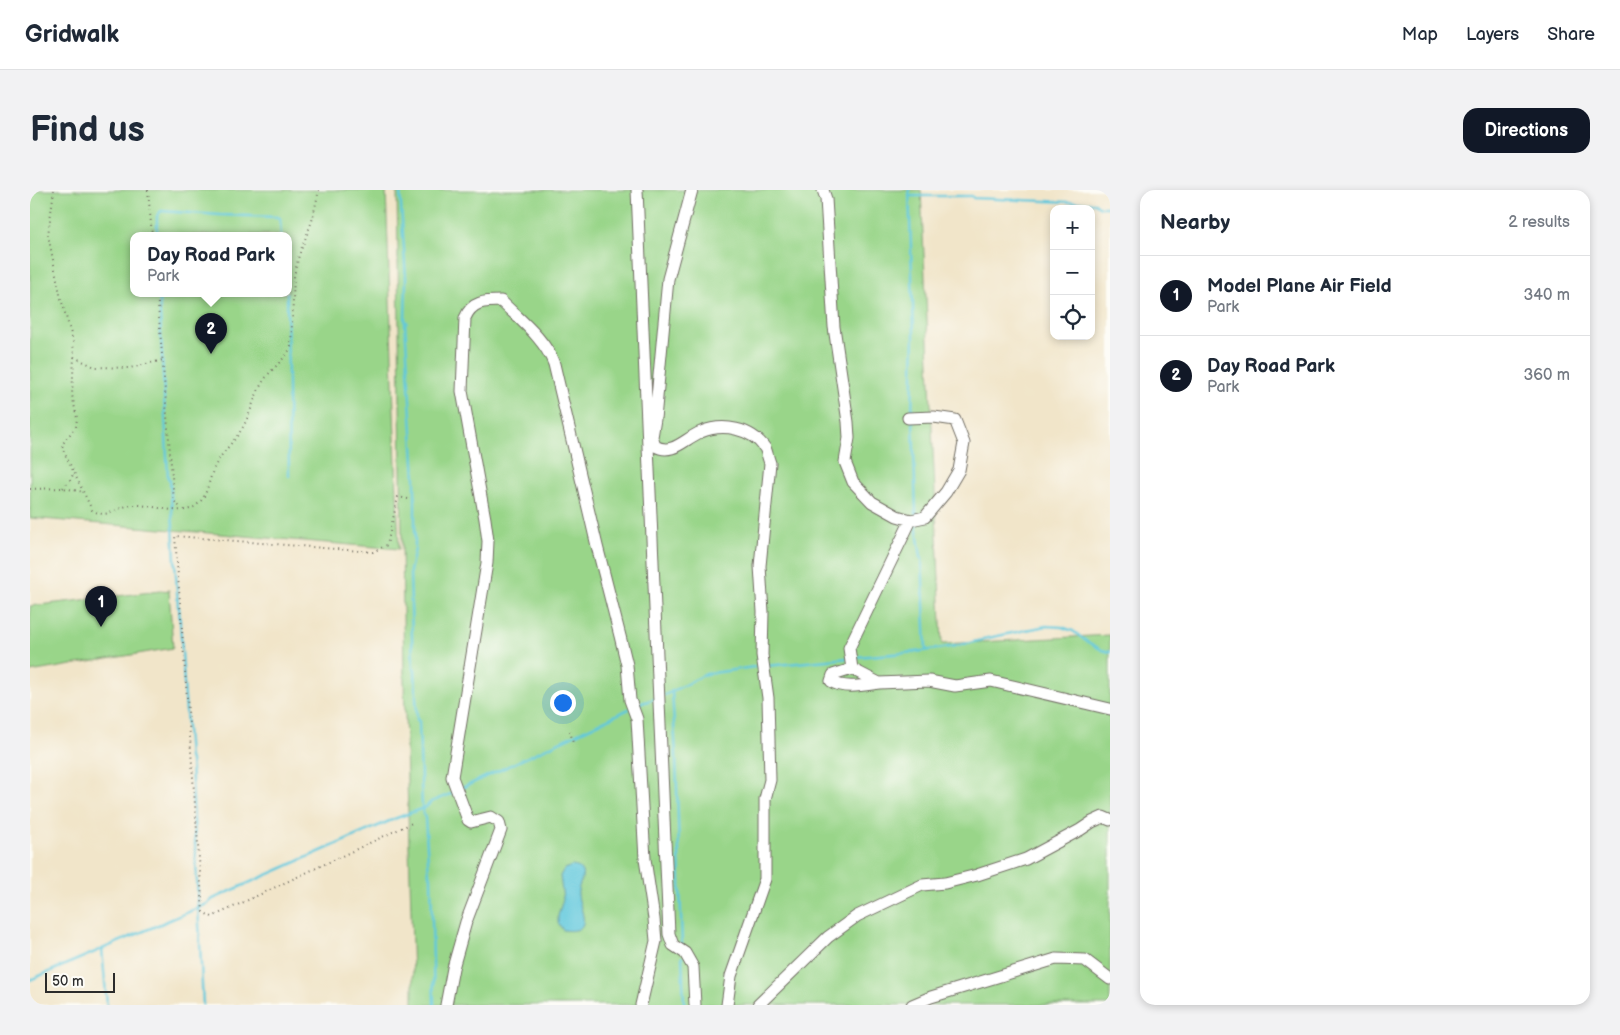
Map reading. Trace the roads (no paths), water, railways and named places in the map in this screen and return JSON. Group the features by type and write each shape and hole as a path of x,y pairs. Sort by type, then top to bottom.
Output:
{"lane":[{"path":"637,190 669,934 673,945 685,953 693,966 695,1005"},
{"path":"692,190 668,279 652,436 655,446 661,450 676,448 700,432 714,428 729,428 744,432 757,439 766,450 770,463 760,566 763,612 762,658 768,698 770,780 765,799 765,879 731,976 727,1005"},
{"path":"823,190 826,199 834,327 848,422 849,438 845,462 853,482 872,502 897,516 911,520 925,517 946,492 959,470 964,443 955,420 934,417 912,418"},
{"path":"446,1005 452,968 466,922 501,830 499,822 491,817 471,822 468,820 452,777 487,563 488,541 462,391 465,318 468,310 482,302 501,302 543,344 550,353 554,364 625,658 630,701 636,719 645,860 656,941 641,1005"},
{"path":"851,666 850,651 852,640 911,520"},
{"path":"851,666 879,683"},
{"path":"851,666 833,675 831,681 836,685 854,686 929,681 955,686 992,681 1110,709"},
{"path":"758,1005 828,937 856,916 922,885 945,883 1026,859 1092,822 1103,817 1110,820"},
{"path":"912,1005 931,997 1056,959 1085,960 1110,978"}],"water":[{"path":"572,866 579,868 582,874 578,897 583,924 580,928 574,930 563,930 558,923 563,899 560,876 564,869"}],"waterway":[{"path":"400,190 406,279 405,321 407,322 405,323 415,478 415,549 410,571 413,669 415,670 417,720 419,721 422,807 425,818 429,875 431,877 434,1005"},
{"path":"909,190 914,334 912,415"},
{"path":"909,196 972,196 973,198 1095,203 1100,207 1110,207"},
{"path":"157,232 157,216 161,211 278,217 280,218 281,232"},
{"path":"159,297 168,478 170,480 189,758 191,760 203,1005"},
{"path":"287,297 289,476"},
{"path":"913,420 916,514"},
{"path":"916,524 922,558 926,651"},
{"path":"854,657 950,647 1046,626 1062,627 1073,631 1086,641 1102,650 1110,652"},
{"path":"766,666 848,658"},
{"path":"665,695 706,674 761,666"},
{"path":"672,691 682,946"},
{"path":"636,705 654,699"},
{"path":"460,789 629,709"},
{"path":"30,980 207,904 213,899 394,819 426,807 431,802 453,793"},
{"path":"102,949 107,1005"},
{"path":"682,957 684,1005"}],"place":[{"name":"Day Road Park","path":"211,354"},
{"name":"Model Plane Air Field","path":"101,627"}]}
